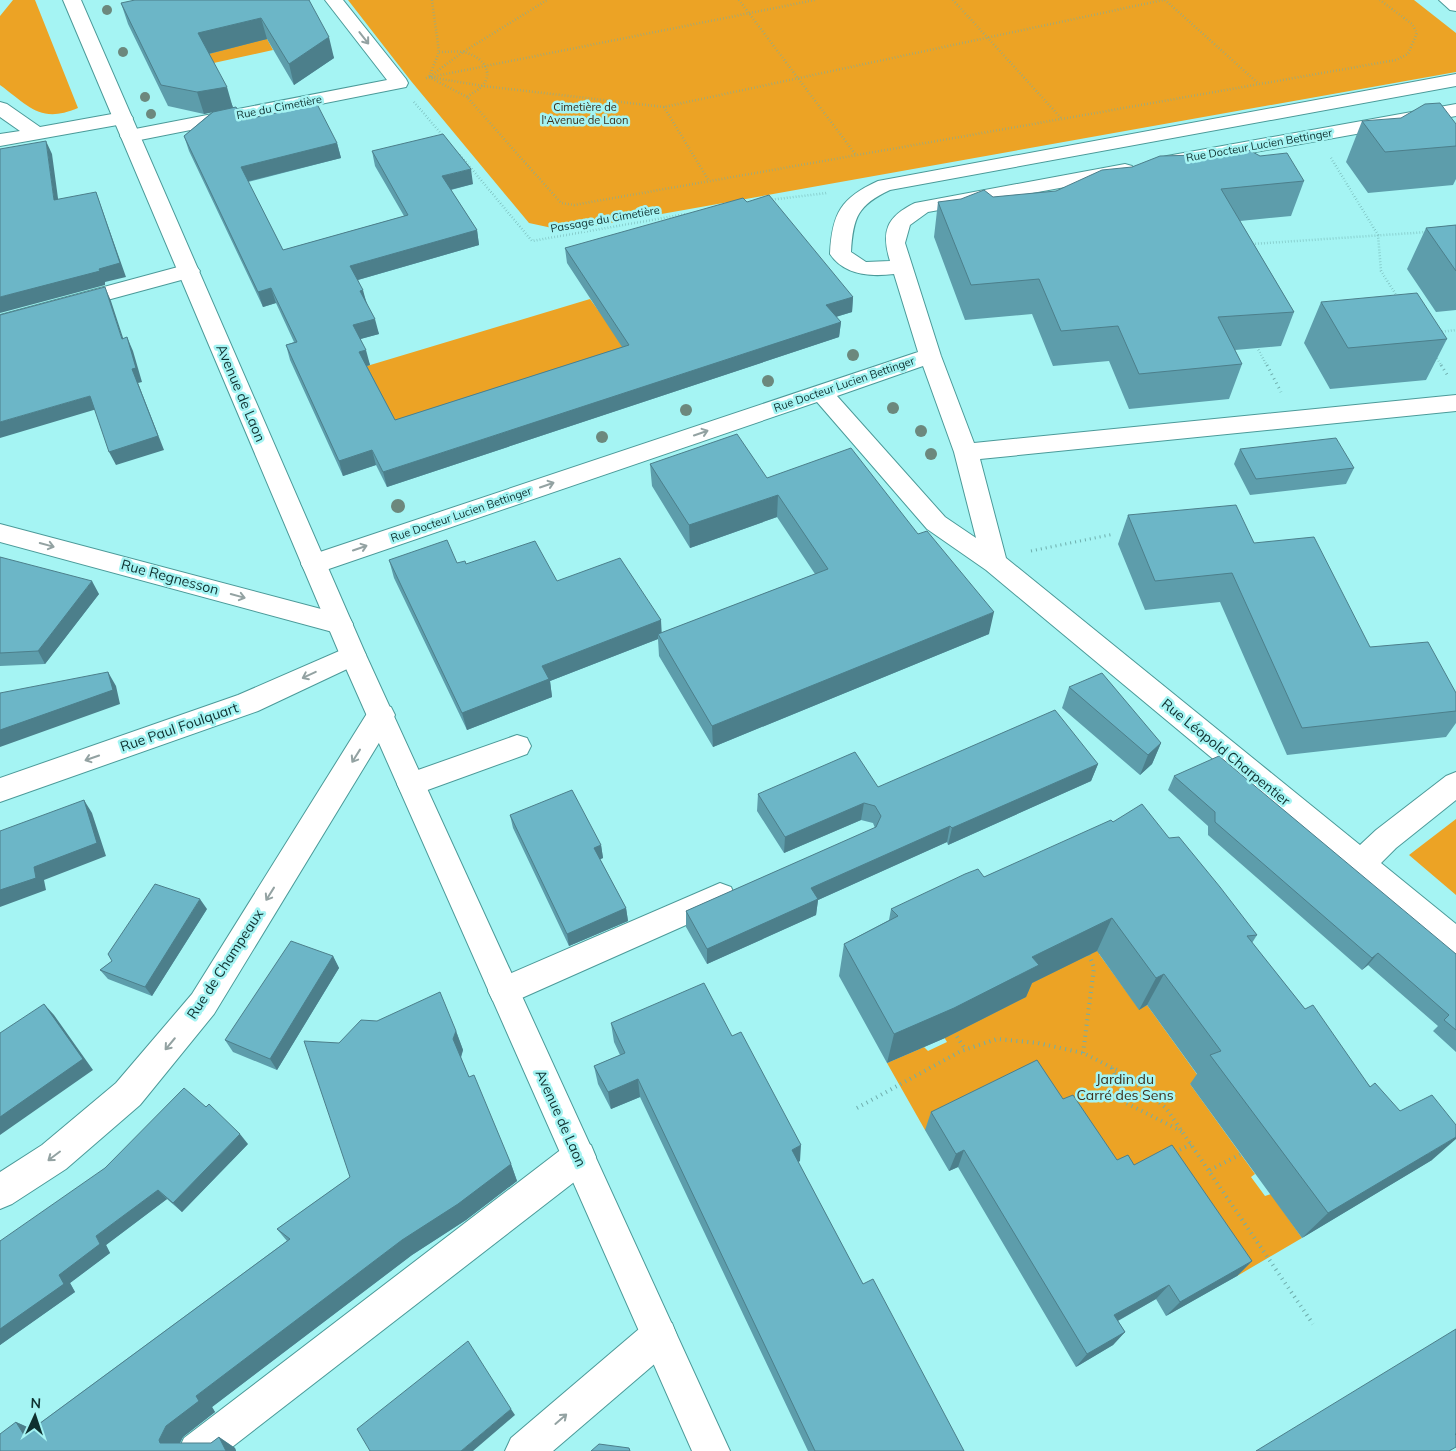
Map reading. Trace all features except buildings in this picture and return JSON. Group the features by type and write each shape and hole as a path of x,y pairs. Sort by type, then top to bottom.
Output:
{"street":[{"name":"Avenue de Laon","path":"72,0 353,655 711,1451"},
{"path":"334,0 399,83"},
{"path":"1448,0 1456,6"},
{"path":"902,266 873,270 856,267 840,254 841,234 847,216 860,197 885,185 1456,80"},
{"name":"Rue du Cimetière","path":"0,140 36,133 127,127 399,83"},
{"path":"0,108 36,133"},
{"name":"Rue Docteur Lucien Bettinger","path":"314,564 930,356 895,243 900,222 909,213 922,207 1456,110"},
{"path":"0,322 189,271"},
{"path":"930,356 966,452 994,560"},
{"name":"Rue Léopold Charpentier","path":"821,392 936,523 994,560 1456,942"},
{"path":"966,452 1456,403"},
{"name":"Rue Regnesson","path":"0,533 36,541 340,624"},
{"name":"Rue Paul Foulquart","path":"0,790 248,703 353,655"},
{"name":"Rue de Champeaux","path":"0,1192 54,1157 128,1094 203,1004 381,714"},
{"path":"411,784 517,746"},
{"path":"1361,862 1386,839 1456,784"},
{"path":"504,991 746,885"},
{"path":"196,1451 579,1157"},
{"path":"524,1451 659,1336"}],"path":[{"path":"429,77 439,52 432,0"},
{"path":"429,77 463,52 547,0"},
{"path":"739,0 856,156"},
{"path":"450,143 399,83 815,0"},
{"path":"953,0 1062,119"},
{"path":"429,77 483,86 664,107 1164,0 1259,84"},
{"path":"429,77 466,97 561,203 574,205 1396,60 1408,54 1417,33 1412,24 1380,0"},
{"path":"439,52 463,52 479,57 487,66 488,74 483,86 466,97"},
{"path":"664,107 709,181"},
{"path":"1316,134 1378,235 1381,271 1401,302"},
{"name":"Passage du Cimetière","path":"456,151 532,241 693,213"},
{"path":"761,201 828,192"},
{"path":"1245,244 1436,231"},
{"path":"1438,332 1456,330"},
{"path":"1257,347 1296,419"},
{"path":"1434,355 1448,376"},
{"path":"994,560 1114,534"},
{"path":"1083,1053 1094,968 1084,945"},
{"path":"954,1032 965,1050"},
{"path":"857,1108 965,1050 997,1039 1038,1042 1083,1053 1122,1073 1166,1108 1313,1324"},
{"path":"1112,1067 1126,1103 1184,1133"},
{"path":"1174,1152 1192,1144"},
{"path":"1210,1170 1242,1154"}],"green space":[{"path":"13,0 35,0 78,108 54,114 44,113 27,106 0,85 0,16"},
{"name":"Cimetière de l'Avenue de Laon","path":"348,0 1414,0 1456,33 1456,72 566,231 529,223 411,81"},
{"path":"266,37 273,50 209,64 205,55"},
{"path":"766,291 399,445 347,372 590,299 598,310"},
{"path":"1456,819 1456,895 1409,855"},
{"name":"Jardin du Carré des Sens","path":"1099,938 1099,954 1139,1009 1147,1005 1201,1080 1190,1084 1255,1174 1251,1177 1265,1196 1271,1194 1302,1238 1237,1276 1226,1261 1123,1182 925,1130 887,1063 924,1047 928,1051 947,1042 944,1037"}]}
